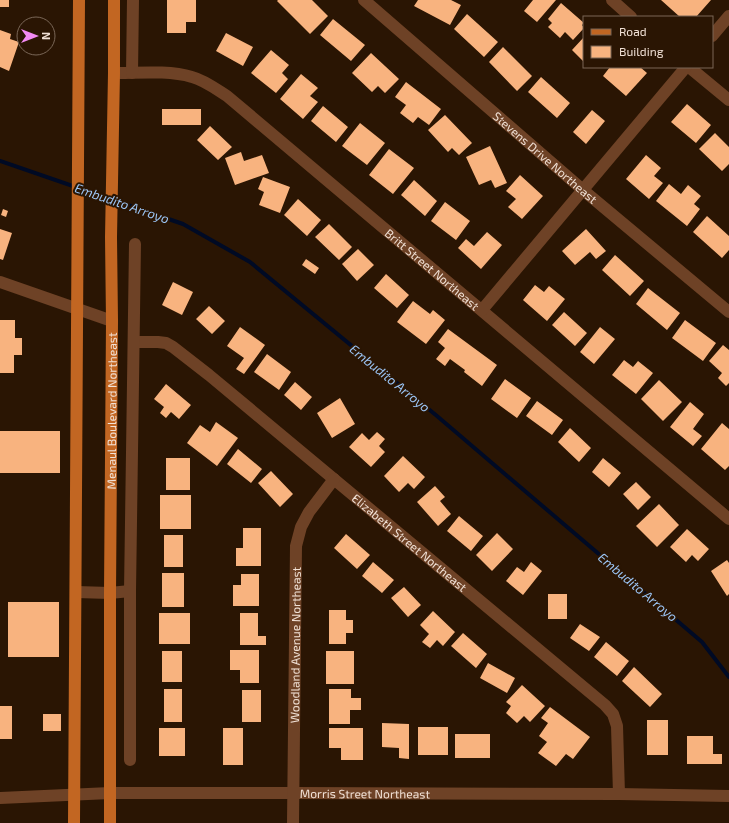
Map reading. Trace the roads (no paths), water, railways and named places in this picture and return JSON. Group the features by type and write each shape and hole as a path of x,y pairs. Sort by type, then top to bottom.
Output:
{"main road":[{"path":"74,823 79,0"},
{"name":"Menaul Boulevard Northeast","path":"110,823 111,237 114,0"}],"street":[{"path":"132,73 133,0"},
{"name":"Stevens Drive Northeast","path":"364,0 583,190 729,312"},
{"path":"612,0 630,16"},
{"path":"713,35 729,16"},
{"path":"482,310 685,68"},
{"path":"690,68 729,100"},
{"name":"Britt Street Northeast","path":"114,73 166,73 192,77 227,96 729,519"},
{"path":"130,760 130,591 135,244"},
{"path":"0,282 112,321"},
{"name":"Elizabeth Street Northeast","path":"134,342 158,342 166,343 174,347 605,705 613,714 617,726 619,794"},
{"name":"Woodland Avenue Northeast","path":"293,823 296,546 301,527 306,517 334,479"},
{"path":"76,592 110,594 130,591"},
{"name":"Morris Street Northeast","path":"0,798 110,794 293,793 619,794 729,796"}],"waterway":[{"name":"Embudito Arroyo","path":"0,161 183,224 250,262 437,416 702,642 729,677"}]}
